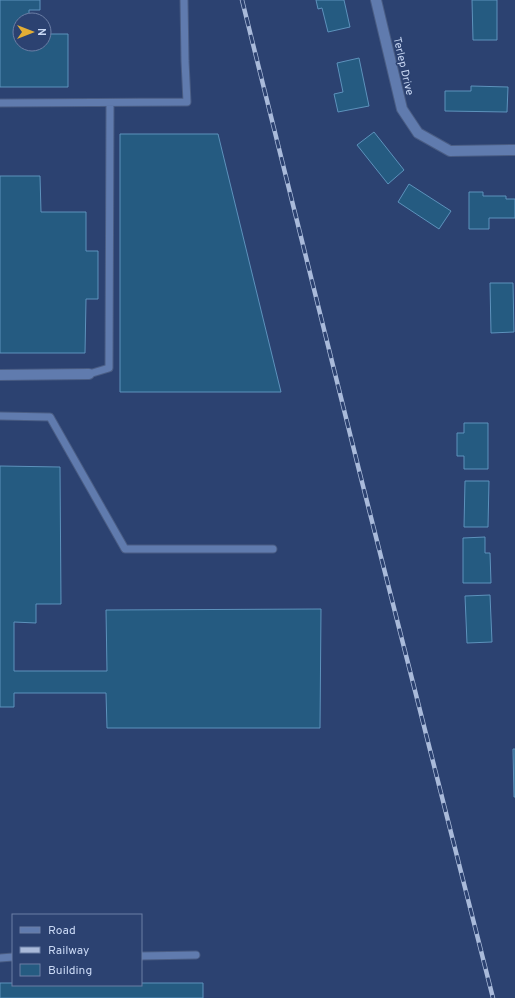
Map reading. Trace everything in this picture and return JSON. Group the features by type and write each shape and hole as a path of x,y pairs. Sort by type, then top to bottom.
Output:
{"street":[{"name":"Terlep Drive","path":"376,0 402,109 418,133 450,151 515,150"},
{"path":"0,375 89,374"}],"lane":[{"path":"0,104 187,102 184,0"},
{"path":"89,374 109,368 110,103"},
{"path":"0,416 50,417 125,549 273,549"},
{"path":"142,956 196,955"},
{"path":"0,958 12,957"}],"building":[{"path":"0,0 40,0 40,10 29,10 29,12 12,12 12,52 52,52 52,34 68,34 68,87 0,87"},
{"path":"316,0 344,0 350,27 328,32 322,8 318,9"},
{"path":"472,0 497,0 497,40 473,40"},
{"path":"359,58 369,106 338,112 334,94 343,92 337,63"},
{"path":"471,86 508,87 507,112 445,111 445,91 471,91"},
{"path":"374,132 404,170 388,184 357,145"},
{"path":"120,134 218,134 281,392 120,392"},
{"path":"0,176 40,176 41,212 86,212 86,251 98,251 98,299 86,299 85,353 0,353"},
{"path":"409,184 451,211 439,229 398,202"},
{"path":"469,192 483,192 483,196 506,196 506,199 515,199 515,218 489,218 489,229 469,229"},
{"path":"490,283 513,283 514,332 491,333"},
{"path":"464,423 488,423 488,469 464,469 464,456 457,456 457,433 464,433"},
{"path":"0,466 60,467 61,604 36,604 36,623 14,622 14,671 107,671 106,610 321,609 320,728 107,728 106,693 14,693 14,707 0,707"},
{"path":"465,481 489,481 488,527 464,527"},
{"path":"485,537 485,553 490,553 491,583 463,583 463,538"},
{"path":"490,595 492,642 467,643 465,596"},
{"path":"513,749 515,749 515,797 514,797"},
{"path":"0,983 12,983 12,986 142,986 142,983 203,983 203,998 0,998"}],"railway":[{"path":"242,0 493,998"}]}
